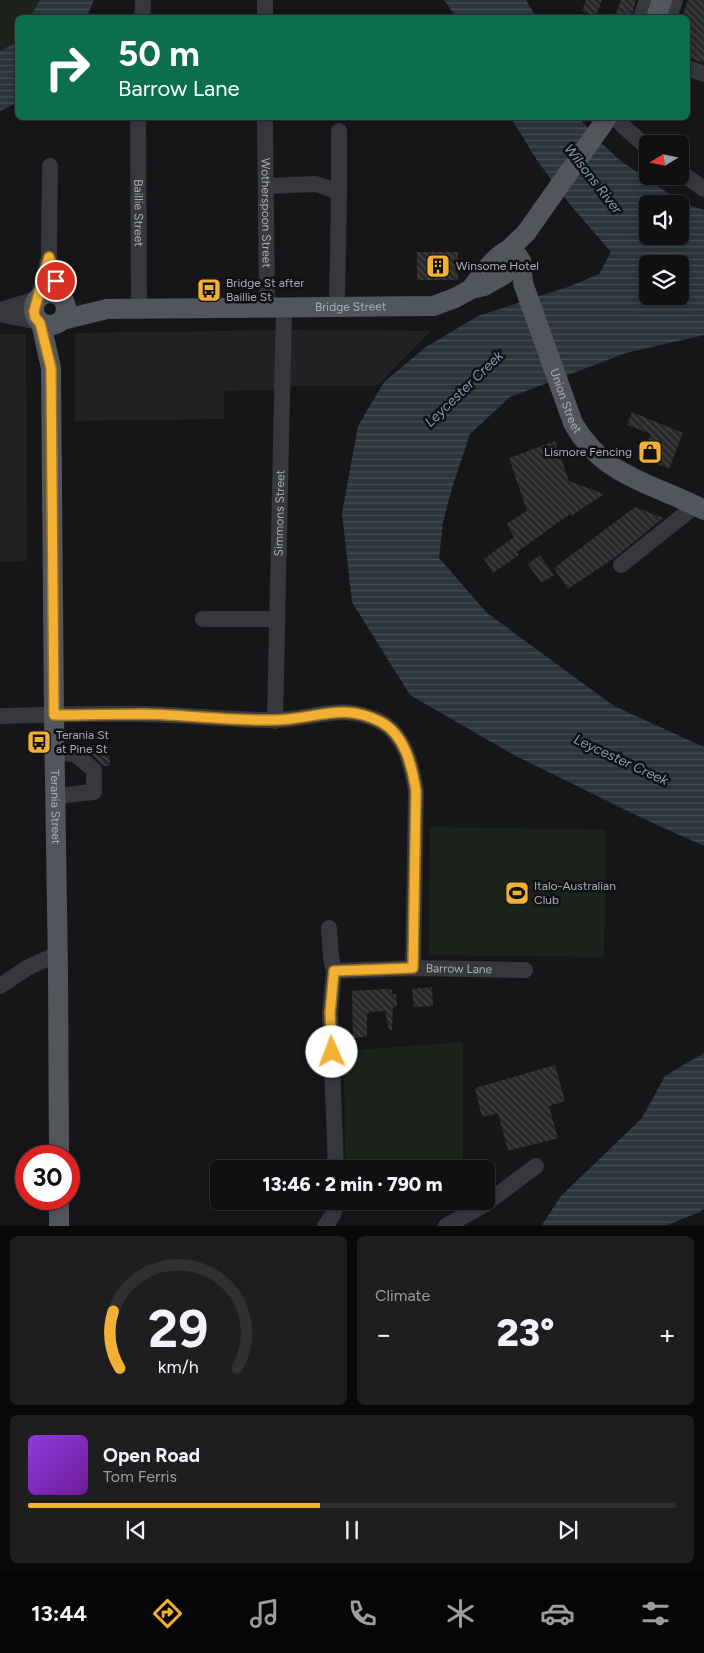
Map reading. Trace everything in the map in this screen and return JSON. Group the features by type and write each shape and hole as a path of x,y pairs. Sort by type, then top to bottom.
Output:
{"main road":[{"path":"512,266 526,233 615,120"},
{"name":"Bridge Street","path":"62,321 107,309 433,306 455,298 471,289 480,276 512,266"},
{"name":"Union Street","path":"512,266 573,423 589,447 621,473 700,508"},
{"path":"47,293 61,298 66,309 62,321 51,326 40,322 34,311 38,299 47,293"},
{"name":"Bridge Street","path":"61,298 107,309"},
{"name":"Terania Street","path":"51,368 62,321"},
{"name":"Terania Street","path":"40,322 51,368 59,1145"},
{"path":"59,1210 59,1226"}],"street":[{"path":"142,15 143,0"},
{"path":"265,0 265,15"},
{"path":"655,11 675,0"},
{"path":"690,69 704,74"},
{"name":"Baillie Street","path":"138,120 139,308"},
{"name":"Wotherspoon Street","path":"265,120 266,186 275,307"},
{"path":"615,120 639,140"},
{"path":"338,306 339,131"},
{"path":"0,310 38,299 49,257 50,166"},
{"path":"689,178 704,189"},
{"path":"266,186 316,184 339,192"},
{"path":"49,257 61,298"},
{"name":"Simmons Street","path":"275,307 277,619 275,720"},
{"path":"0,314 40,322"},
{"path":"621,565 700,508"},
{"path":"203,619 277,619"},
{"path":"0,716 144,714 275,720 347,711 366,715 383,723 395,734 405,750 413,771 416,791 413,968"},
{"path":"54,754 75,754 94,770 94,792 55,796"},
{"path":"329,928 334,971 330,1013 336,1160"},
{"path":"0,986 27,968 58,963"},
{"name":"Barrow Lane","path":"334,971 413,968 525,970"},
{"path":"446,1226 484,1205 536,1166"},
{"path":"325,1226 334,1210"}],"shaded area":[{"path":"0,0 40,0 31,15 15,15 15,42 0,51"},
{"path":"292,330 431,331 377,386 290,386 272,390 224,391 224,419 75,421 75,333"},
{"path":"0,334 26,334 27,561 0,562"},
{"name":"Italo-Australian Club","path":"430,827 606,830 604,957 429,955"},
{"path":"463,1042 463,1160 345,1160 344,1051"}],"water":[{"path":"40,0 94,0 88,15 31,15"},
{"path":"444,0 526,0 535,15 455,15"},
{"path":"15,43 15,104 0,111 0,51"},
{"path":"512,120 581,120 599,141 621,161 639,173 639,185 656,185 670,195 639,195 639,245 689,245 689,205 704,210 704,335 626,353 510,397 470,434 443,522 439,558 487,613 614,706 704,747 704,846 644,819 514,755 410,695 352,602 342,513 358,426 384,382 426,347 478,316 568,287 599,274 611,252 572,207 538,162"},
{"path":"704,1053 704,1208 700,1212 667,1225 542,1225 561,1196 642,1118 665,1076"}],"building":[{"path":"586,0 602,0 596,15 582,11"},
{"path":"621,0 636,0 632,15 615,15"},
{"path":"688,0 704,0 704,63 690,59 690,15 683,15"},
{"name":"Winsome Hotel","path":"417,252 458,252 458,280 417,280"},
{"path":"632,412 683,433 669,469 642,457 651,434 627,425"},
{"path":"555,441 569,481 604,494 571,516 570,514 517,552 519,555 493,573 484,559 514,537 506,524 527,511 509,458"},
{"path":"635,507 663,518 617,556 568,589 554,568"},
{"path":"540,555 554,575 541,583 528,564"},
{"path":"88,745 102,745 103,756 110,756 110,766 103,766 89,751"},
{"path":"432,987 433,1006 414,1007 412,989"},
{"path":"392,990 392,994 396,994 397,1007 393,1007 392,1030 389,1030 385,1011 370,1012 367,1013 367,1037 353,1038 352,991"},
{"path":"555,1065 565,1101 549,1106 558,1138 508,1151 498,1113 482,1117 475,1088"}],"place":[{"name":"Winsome Hotel","path":"438,266"},
{"name":"Bridge St after Baillie St","path":"209,290"},
{"name":"Lismore Fencing","path":"650,452"},
{"name":"Terania St at Pine St","path":"39,742"},
{"name":"Italo-Australian Club","path":"517,893"}],"route":[{"path":"56,281 49,257 38,298 34,305 34,311 35,317 40,323 51,368 54,715 144,714 275,720 347,711 366,715 383,723 395,734 405,750 413,771 416,791 413,968 334,971 330,1013 332,1052"}],"water label":[{"name":"Wilsons River","path":"593,179"},
{"name":"Leycester Creek","path":"464,389"},
{"name":"Leycester Creek","path":"621,760"}]}
